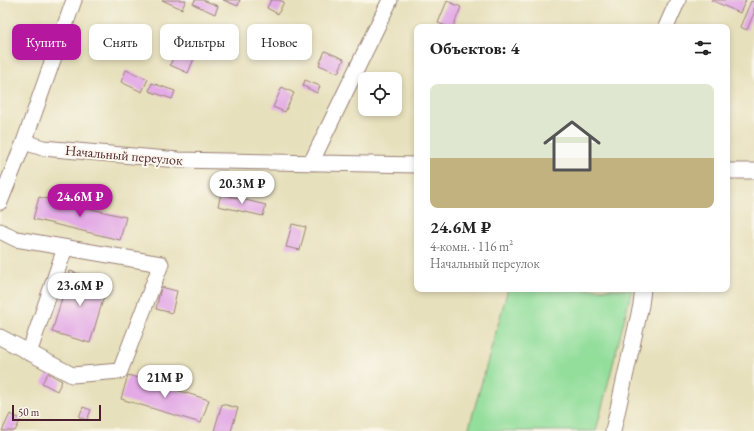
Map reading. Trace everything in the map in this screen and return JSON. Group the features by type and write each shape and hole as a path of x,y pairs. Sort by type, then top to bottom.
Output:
{"street":[{"path":"0,202 24,142 74,0"},
{"path":"311,163 390,0"},
{"path":"667,24 678,0"},
{"name":"Начальный переулок","path":"24,142 43,148 178,160 414,165"},
{"path":"730,171 754,171"},
{"path":"0,231 16,239 161,264 120,371 72,375 0,337"},
{"path":"29,352 65,248"},
{"path":"613,431 643,292"}],"green space":[{"path":"507,292 631,292 596,431 468,431"}],"building":[{"path":"162,0 186,0 182,9"},
{"path":"195,0 203,0 218,6 215,14 193,4"},
{"path":"223,0 240,0 238,6"},
{"path":"271,0 279,0 284,2 278,14 267,8"},
{"path":"711,0 746,0 740,13"},
{"path":"447,1 461,7 454,24 438,23"},
{"path":"751,1 754,2 754,13 747,30 740,27"},
{"path":"325,51 344,59 338,73 319,65"},
{"path":"172,60 193,60 188,73 170,65"},
{"path":"126,70 148,79 142,92 121,82"},
{"path":"305,80 320,86 317,93 303,86"},
{"path":"152,83 175,91 172,99 149,91"},
{"path":"282,87 294,93 285,112 273,107"},
{"path":"221,194 266,205 263,216 218,206"},
{"path":"39,197 126,217 120,240 33,219"},
{"path":"292,224 306,227 300,250 286,247"},
{"path":"70,271 108,283 90,343 52,332"},
{"path":"161,287 177,291 172,313 156,309"},
{"path":"48,373 62,381 57,391 42,383"},
{"path":"128,375 209,400 201,423 121,399"},
{"path":"222,404 238,408 231,431 214,431"},
{"path":"83,407 91,410 87,420 79,417"},
{"path":"10,414 21,419 15,431 2,431"}]}
